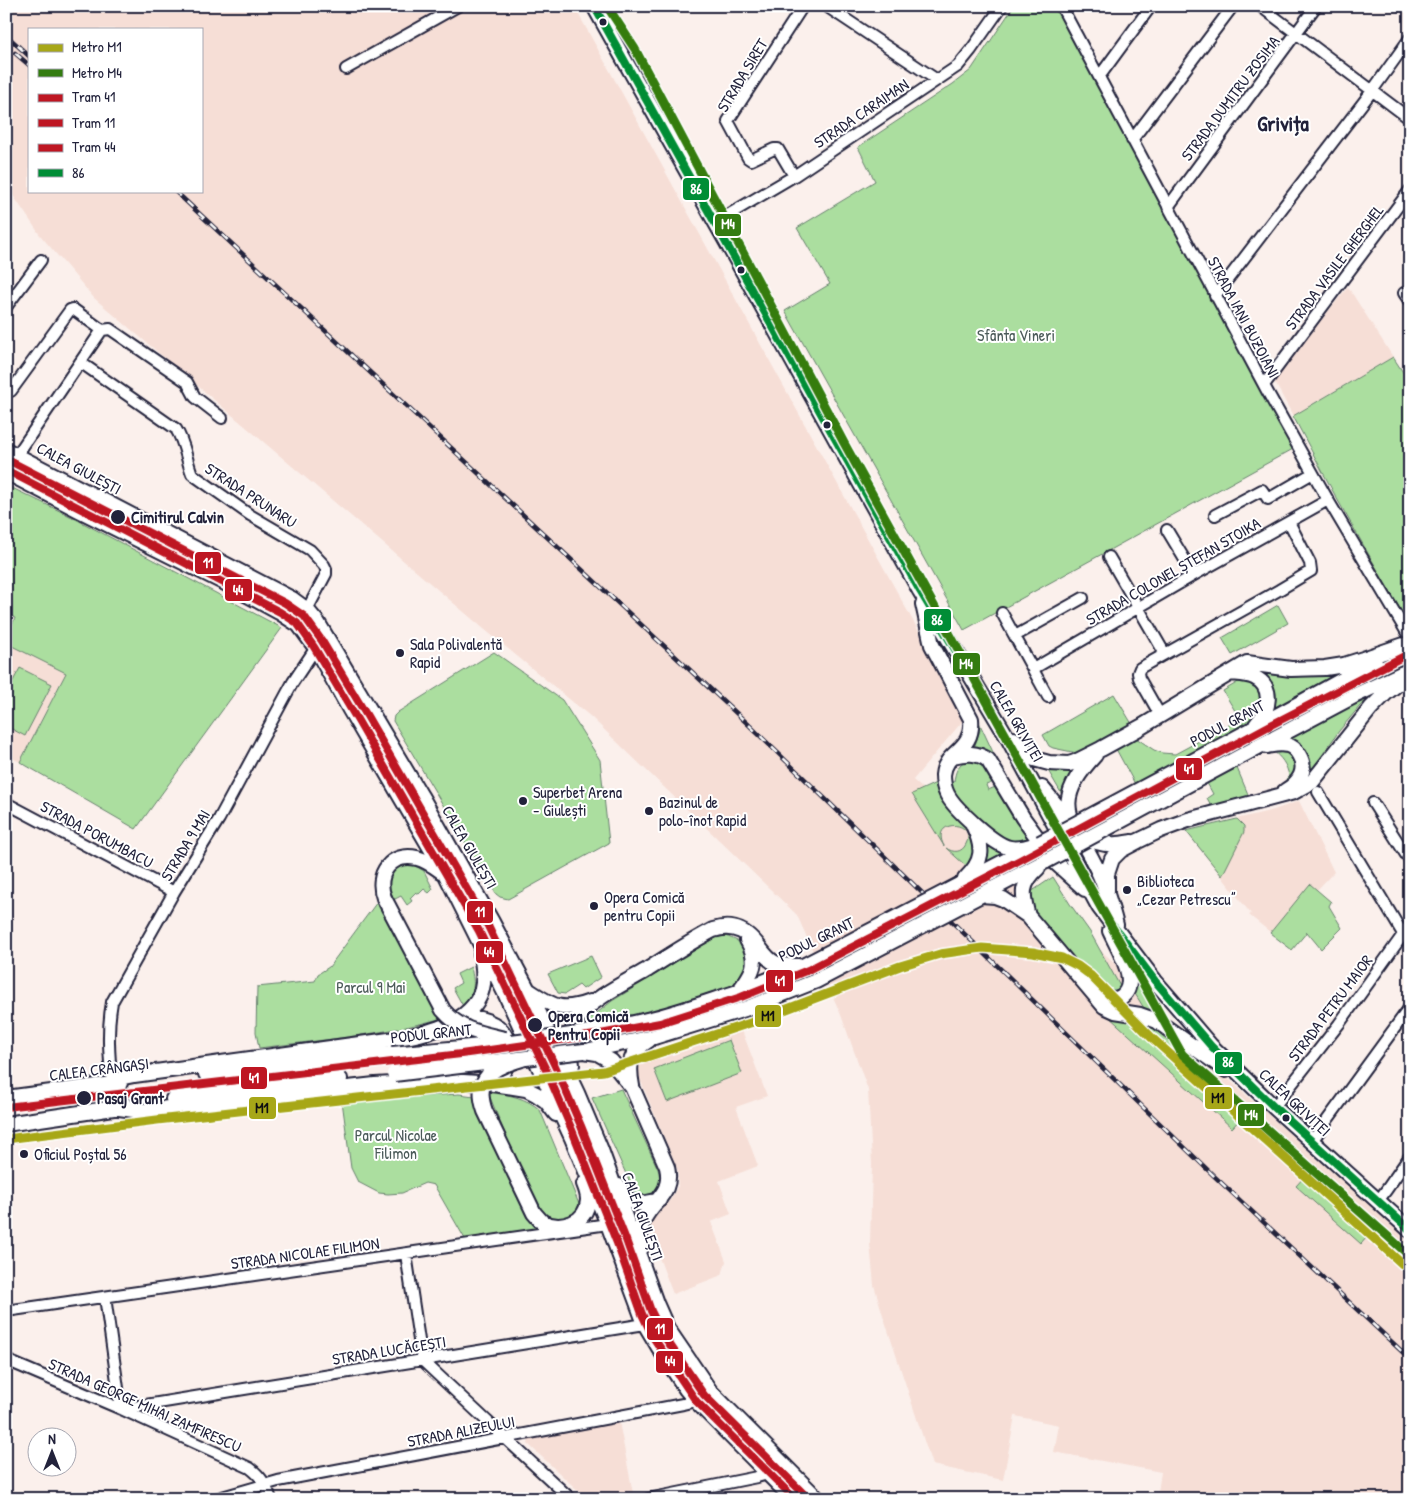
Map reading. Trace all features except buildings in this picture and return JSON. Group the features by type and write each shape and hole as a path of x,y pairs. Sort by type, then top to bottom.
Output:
{"main road":[{"name":"CALEA GRIVIȚEI","path":"594,6 920,591 999,722 1096,902 1156,981 1211,1046 1274,1107 1410,1230"},
{"name":"CALEA GIULEȘTI","path":"12,452 292,598 318,622 492,922 528,990 578,1093 601,1150 662,1319 710,1391 818,1499"},
{"path":"8,472 79,510 229,585 299,625 315,647 445,873 505,993 575,1143 608,1224 645,1324 696,1401 793,1499"},
{"path":"920,591 932,645 971,719 968,741 947,762 944,769 945,791 950,800 993,840 1004,846 1019,848 1040,843"},
{"path":"999,722 1034,759 1057,765 1069,764 1101,750 1247,664 1306,669 1344,665 1410,643"},
{"name":"PODUL GRANT","path":"196,1076 515,1042 590,1031 646,1020 738,992 803,966 1040,843 1410,643"},
{"path":"6,1124 199,1095 584,1051 654,1037 745,1009 816,981 1046,861 1256,748 1375,686 1410,670"},
{"path":"1230,673 1256,678 1267,690 1268,704 1265,713 1251,730"},
{"path":"1107,891 1107,874 1112,859 1121,850 1161,830 1196,818 1294,792 1312,782 1371,708 1410,674"},
{"path":"1256,748 1285,744 1297,751 1302,759 1302,774 1298,781 1275,797"},
{"path":"1101,750 1073,784 1068,804 1071,822 1107,891 1118,932"},
{"path":"953,756 963,753 975,754 988,760 1023,818 1055,862 1096,902 1125,963 1129,986 1123,996 1114,1000 1106,998 1088,987"},
{"path":"1025,769 1071,822 1089,838 1096,842 1111,844 1138,841"},
{"path":"959,885 976,868 980,859 981,851 978,835 970,820"},
{"path":"445,873 422,859 410,857 397,860 388,867 381,878 380,885 384,898 439,1004 448,1016 468,1030 515,1042"},
{"path":"1028,916 1024,902 1024,887 1030,875 1046,861"},
{"path":"981,895 1004,899 1028,916 1104,1006 1115,1011 1140,1015 1162,1024 1183,1041 1254,1088"},
{"path":"578,1093 571,1056 574,1025 581,1014 600,998 713,930 730,927 744,932 773,962 790,966 803,966"},
{"path":"738,992 749,978 755,962 752,947 744,932"},
{"path":"112,1084 124,1077 134,1075 401,1038 436,1029 463,1016 475,1004 483,987 483,967 478,941"},
{"path":"528,990 549,1004 562,1008 578,1006 600,998"},
{"path":"463,1016 481,1019 494,1024 507,1041 509,1057 504,1070 494,1084"},
{"path":"632,1087 631,1059 640,1046 654,1037"},
{"path":"584,1051 597,1054 611,1061 632,1087 666,1167 668,1175 666,1189 641,1226 639,1259"},
{"path":"119,1108 142,1111 398,1083 448,1081 494,1084 516,1087 536,1094 552,1108 575,1143 588,1198 584,1213 576,1221 566,1226 554,1226 542,1222 534,1213 485,1111 482,1100 483,1084 491,1072 500,1066 522,1059"},
{"name":"CALEA CRÂNGAȘI","path":"6,1098 112,1084 196,1076"},
{"path":"601,1150 626,1198 643,1204 659,1200"}],"street":[{"path":"346,69 458,6"},
{"name":"STRADA SIRET","path":"794,176 778,149 774,149 751,160 748,158 728,121 803,6"},
{"path":"826,6 937,80"},
{"name":"STRADA CARAIMAN","path":"716,222 794,176 958,66 1002,6"},
{"path":"1099,78 1151,6"},
{"path":"1132,140 1233,6"},
{"path":"1260,6 1410,119"},
{"name":"STRADA DUMITRU ZOSIMA","path":"1168,207 1316,6"},
{"name":"STRADA IANI BUZOIANI","path":"1065,8 1099,78 1264,385 1328,500 1410,638"},
{"path":"1216,296 1410,38"},
{"name":"STRADA VASILE GHERGHEL","path":"1264,385 1410,190"},
{"path":"6,307 41,260"},
{"path":"6,392 11,391 70,310 73,309 102,330 110,329 187,382 195,397 222,418"},
{"path":"8,472 12,452 102,330"},
{"name":"STRADA PRUNARU","path":"80,362 176,429 182,437 192,474 250,515 310,550 326,570 326,574 299,625"},
{"path":"1215,515 1262,490 1268,498 1313,473"},
{"name":"STRADA COLONEL ȘTEFAN STOIKA","path":"1033,669 1328,500"},
{"path":"1160,715 1139,678 1140,668 1311,570 1310,563 1290,522"},
{"path":"1166,530 1194,576"},
{"path":"1109,557 1165,654"},
{"path":"1015,636 1083,598"},
{"path":"1002,613 1048,697"},
{"path":"315,647 322,641 329,641"},
{"name":"STRADA 9 MAI","path":"112,1084 108,1033 112,1002 174,892 219,819 293,682 315,647"},
{"path":"1318,792 1403,934"},
{"path":"1373,802 1410,861"},
{"name":"STRADA PORUMBACU","path":"6,803 174,892"},
{"name":"STRADA PETRU MAIOR","path":"1274,1107 1339,1024 1410,926"},
{"path":"1312,1141 1410,1007"},
{"path":"1378,1201 1410,1156"},
{"name":"STRADA NICOLAE FILIMON","path":"6,1311 608,1224"},
{"path":"406,1254 422,1360 572,1499"},
{"path":"105,1297 121,1409"},
{"name":"STRADA LUCĂCEȘTI","path":"121,1409 645,1324 662,1319"},
{"name":"STRADA GEORGE MIHAI ZAMFIRESCU","path":"6,1360 121,1409 250,1468 266,1484"},
{"name":"STRADA ALIZEULUI","path":"216,1499 266,1484 696,1401 710,1391"},
{"path":"648,1499 758,1477 768,1474 781,1462"},
{"path":"266,1484 271,1499"}],"shaded area":[{"path":"6,6 574,6 966,717 913,780 1128,975 1215,1067 1410,1241 1410,1499 1157,1499 1161,1472 1054,1452 1059,1425 1015,1416 1003,1480 932,1465 874,1285 870,1244 872,1164 868,1090 841,1015 797,915 591,717 484,629 94,298 40,235 6,185"},
{"path":"1348,287 1393,357 1293,416 1273,379"},
{"path":"6,643 66,673 20,762 6,755"},
{"path":"1299,801 1334,872 1317,890 1331,902 1329,906 1342,928 1321,949 1307,932 1292,950 1249,915 1251,914 1186,831 1274,810"},
{"path":"741,1028 767,1096 736,1107 758,1166 719,1181 731,1214 711,1222 726,1261 722,1275 673,1294 648,1229 650,1221 671,1199 678,1186 678,1171 635,1067"},
{"path":"619,1422 633,1493 606,1499 586,1498 528,1444 529,1440"}],"green space":[{"name":"Sfânta Vineri","path":"1014,6 1056,6 1293,449 964,630 785,311 830,284 797,228 875,181 858,147 971,70"},
{"path":"1393,357 1410,383 1410,627 1336,497 1293,416"},
{"name":"Cimitirul Calvin","path":"6,485 68,515 282,628 136,829 20,762 66,673 6,643 6,636 15,618 6,613"},
{"path":"1278,605 1288,623 1232,655 1222,638"},
{"name":"Superbet Arena - Giulești","path":"494,652 562,700 600,760 609,843 508,899 496,894 393,721 394,716 398,712"},
{"path":"1353,667 1274,710 1272,710 1251,669"},
{"path":"20,668 52,684 25,736 6,726 6,694"},
{"path":"1240,681 1254,681 1265,697 1254,717 1227,734 1135,784 1116,749 1136,738 1154,750 1175,754 1240,719 1223,691"},
{"path":"1376,692 1360,706 1339,731 1306,776 1291,741 1291,735"},
{"path":"1114,694 1132,724 1077,753 1049,746 1043,735"},
{"path":"978,720 999,765 974,748 980,730"},
{"path":"1286,749 1298,765 1289,784 1286,779 1289,776 1285,765 1273,751"},
{"path":"967,760 982,760 996,781 986,785 988,790 998,786 1031,841 988,864 966,866 946,848 952,851 960,851 966,844 968,836 966,830 954,826 943,830 941,837 944,846 912,794 938,782 954,782 958,769"},
{"path":"1078,765 1064,798 1046,767"},
{"path":"1237,768 1250,799 1212,807 1207,798 1213,794 1207,783"},
{"path":"1237,819 1244,826 1244,832 1222,876 1186,831"},
{"path":"410,863 424,871 433,889 429,893 424,889 419,894 416,892 410,898 412,901 407,905 401,896 389,902 386,895 391,870 396,865"},
{"path":"1053,877 1090,932 1121,988 1116,993 1105,992 1033,911 1028,894"},
{"path":"1310,884 1331,902 1329,906 1342,928 1321,949 1307,932 1292,950 1270,933"},
{"name":"Parcul 9 Mai","path":"377,902 427,994 443,1018 375,1033 259,1048 256,1032 257,987 315,981 318,974 329,967"},
{"path":"725,936 743,944 748,949 747,971 736,984 671,1006 582,1025 612,1001 715,938"},
{"path":"591,956 601,977 583,989 579,985 565,994 558,993 548,974"},
{"path":"471,967 473,988 463,1006 453,988 461,983 457,974"},
{"path":"1138,981 1171,1022 1169,1024 1147,1013 1134,992 1135,984"},
{"path":"1097,1006 1146,1021 1241,1107 1242,1117 1232,1128"},
{"path":"729,1040 742,1073 667,1102 654,1069"},
{"path":"621,1089 658,1169 660,1180 658,1188 649,1197 638,1198 635,1194 592,1098"},
{"path":"491,1093 517,1097 529,1102 540,1110 579,1204 575,1215 553,1222 536,1208 489,1095"},
{"name":"Parcul Nicolae Filimon","path":"459,1094 474,1096 537,1231 465,1239 434,1185 425,1183 402,1193 388,1194 379,1193 358,1182 351,1168 342,1101"},
{"path":"1306,1175 1318,1175 1372,1224 1372,1231 1361,1244 1296,1186"}],"railway":[{"path":"6,35 28,55"},
{"path":"15,53 28,64"},
{"path":"176,192 748,724 1213,1175 1410,1359"}],"metro line":[{"name":"M4","path":"607,6 635,49 844,443 1182,1054 1410,1256"},
{"name":"M1","path":"6,1139 157,1120 604,1071 750,1023 900,966 940,954 982,948 1033,952 1062,958 1090,975 1152,1038 1410,1271"}],"tram line":[{"name":"11","path":"6,459 285,603 304,616 322,641 367,716 488,926 556,1068 581,1126 626,1240 651,1311 662,1333 704,1395 809,1499"},
{"name":"44","path":"6,470 280,612 297,623 314,647 358,721 479,931 547,1072 572,1130 617,1243 642,1314 653,1337 696,1401 795,1499"},
{"name":"41","path":"6,1107 461,1054 595,1035 660,1023 741,997 808,970 1410,653"}],"transit line":[{"name":"86","path":"594,6 920,591 1009,740 1099,907 1155,981 1211,1046 1274,1107 1410,1230"}],"place":[{"name":"Cimitirul Calvin","path":"118,517"},
{"name":"Sala Polivalentă Rapid","path":"400,653"},
{"name":"Superbet Arena - Giulești","path":"523,801"},
{"name":"Bazinul de polo-înot Rapid","path":"649,811"},
{"name":"Biblioteca „Cezar Petrescu”","path":"1127,890"},
{"name":"Opera Comică pentru Copii","path":"594,906"},
{"name":"Opera Comică Pentru Copii","path":"535,1025"},
{"name":"Pasaj Grant","path":"84,1098"},
{"name":"Oficiul Poștal 56","path":"24,1154"}],"district":[{"name":"Grivița","path":"1283,124"}]}
